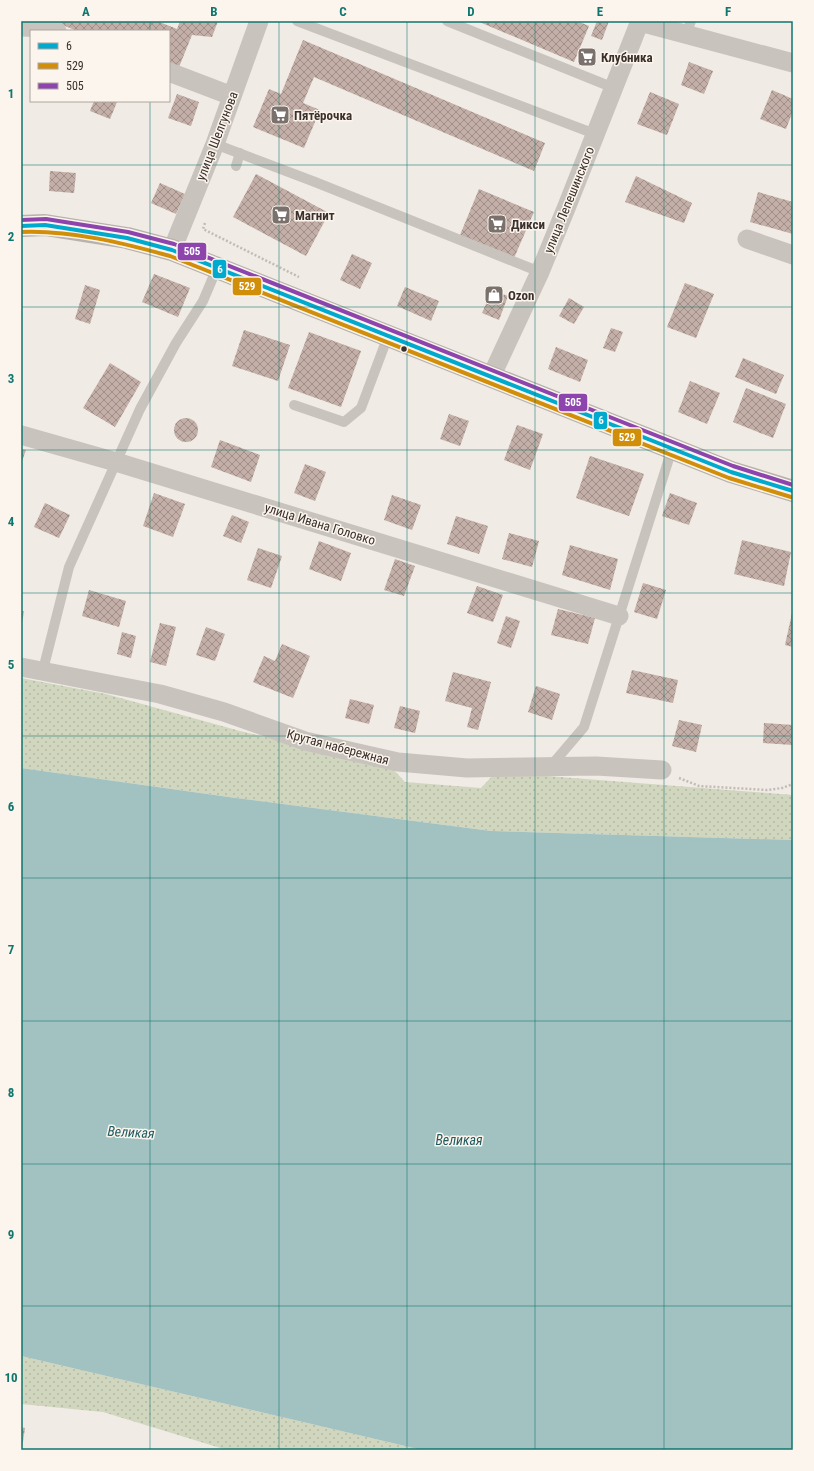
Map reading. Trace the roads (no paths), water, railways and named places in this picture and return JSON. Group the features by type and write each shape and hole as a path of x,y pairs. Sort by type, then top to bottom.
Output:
{"main road":[{"path":"21,226 45,225 127,238 172,250 731,472 793,491"}],"street":[{"name":"улица Шелгунова","path":"172,250 215,144 259,21"},
{"path":"640,22 688,28 793,63"},
{"name":"улица Лепешинского","path":"491,377 540,272 640,22"},
{"path":"21,27 49,28 54,30"},
{"path":"170,72 232,96"},
{"path":"747,239 793,255"},
{"name":"улица Ивана Головко","path":"21,435 116,462 619,616"},
{"name":"Крутая набережная","path":"21,667 43,670 160,694 224,712 305,740 398,762 467,768 596,766 662,770"}],"lane":[{"path":"297,21 595,134"},
{"path":"447,21 614,88"},
{"path":"215,144 540,272"},
{"path":"236,166 240,153"},
{"path":"43,670 69,567 140,409 176,343 203,301 218,268"},
{"path":"294,405 344,422 361,408 388,336"},
{"path":"550,767 584,727 672,449"}],"water":[{"name":"Великая","path":"21,768 491,831 793,840 793,1450 422,1450 21,1356"}],"place":[{"name":"Клубника","path":"587,57"},
{"name":"Пятёрочка","path":"280,115"},
{"name":"Магнит","path":"281,215"},
{"name":"Дикси","path":"497,224"},
{"name":"Ozon","path":"494,295"}]}
